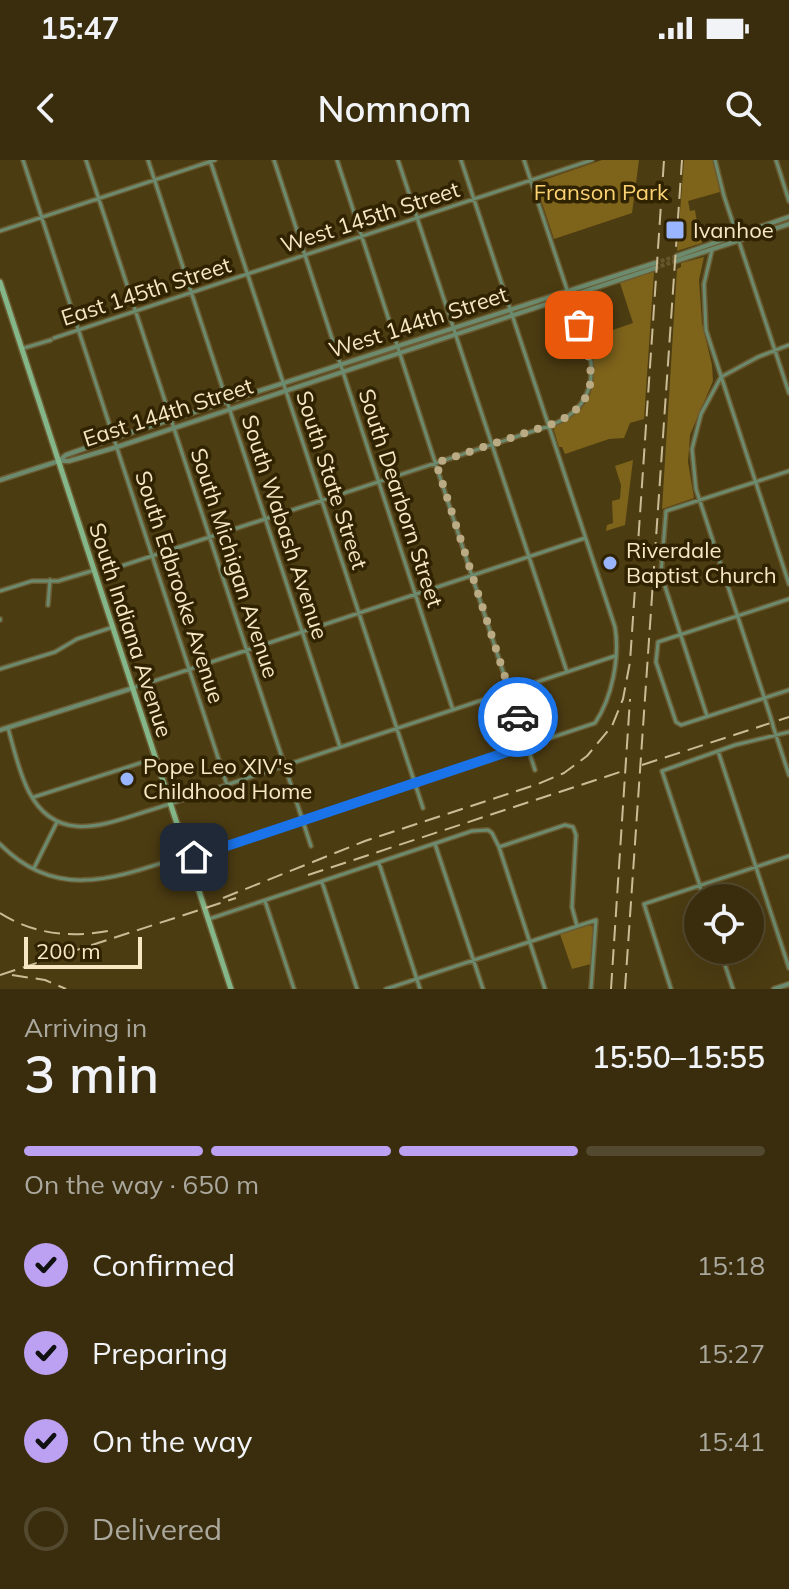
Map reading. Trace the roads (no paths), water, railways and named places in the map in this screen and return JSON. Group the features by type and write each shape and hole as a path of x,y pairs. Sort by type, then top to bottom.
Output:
{"main road":[{"name":"South Indiana Avenue","path":"0,282 231,989"}],"street":[{"name":"South Edbrooke Avenue","path":"23,160 227,785"},
{"name":"South Michigan Avenue","path":"86,160 311,846"},
{"name":"South Wabash Avenue","path":"148,160 340,747"},
{"path":"0,231 212,160"},
{"name":"South State Street","path":"212,160 423,808"},
{"name":"South Dearborn Street","path":"274,160 453,710"},
{"path":"337,160 535,770"},
{"path":"398,160 567,672"},
{"path":"0,844 13,856 59,878 93,881 120,876 217,849 595,723 609,691 615,656 615,627 461,160"},
{"path":"103,572 549,426 574,412 586,398 591,383 591,362 524,160"},
{"path":"715,160 789,393"},
{"path":"776,160 789,201"},
{"name":"West 145th Street","path":"248,274 589,161"},
{"path":"789,217 738,237 713,249 676,258 717,241 738,237 789,224"},
{"path":"717,241 704,284 705,319 789,584"},
{"name":"West 144th Street","path":"286,390 569,297 655,265"},
{"name":"East 145th Street","path":"22,349 248,274"},
{"name":"West 144th Street","path":"284,383 567,289 615,278"},
{"path":"789,345 721,377 701,414 693,441 692,470 699,500 789,775"},
{"name":"East 144th Street","path":"59,461 66,455 114,438 284,383"},
{"name":"East 144th Street","path":"0,480 117,447 286,390"},
{"path":"707,716 661,574 666,511 789,471"},
{"path":"0,730 585,538"},
{"path":"0,591 38,579 65,579 95,570"},
{"path":"48,605 50,580"},
{"path":"789,599 658,642 656,662 676,722 681,725 789,690"},
{"path":"0,669 55,652 77,639 113,627"},
{"path":"8,728 25,783 45,813 57,822 77,827 96,827 615,656"},
{"path":"700,884 662,771 718,751 789,732"},
{"path":"718,751 789,968"},
{"path":"33,798 156,758"},
{"path":"34,868 57,822"},
{"path":"499,847 565,825 573,827 576,835 572,907 577,926"},
{"path":"209,919 472,831 488,830 499,847 545,989"},
{"path":"435,844 483,989"},
{"path":"703,884 789,856"},
{"path":"378,863 420,989"},
{"path":"322,881 357,989"},
{"path":"671,989 644,904 684,890"},
{"path":"265,900 294,989"},
{"path":"386,989 596,920 591,989"},
{"path":"725,964 733,989"},
{"path":"774,989 789,984"}],"tunnel":[{"path":"655,263 677,256"},
{"path":"655,268 676,261"}],"railway":[{"path":"223,898 365,841 564,773 587,756 612,726 623,699 630,662 664,160"},
{"path":"625,989 682,160"},
{"path":"611,989 630,699"},
{"path":"642,765 789,717"},
{"path":"308,875 623,771"},
{"path":"0,975 236,898"},
{"path":"0,913 38,930 65,934 108,931"},
{"path":"12,975 45,980 66,989"}],"place":[{"name":"Ivanhoe","path":"675,230"},
{"name":"Riverdale Baptist Church","path":"610,563"},
{"name":"Pope Leo XIV's Childhood Home","path":"127,779"}],"park label":[{"name":"Franson Park","path":"601,192"}]}
